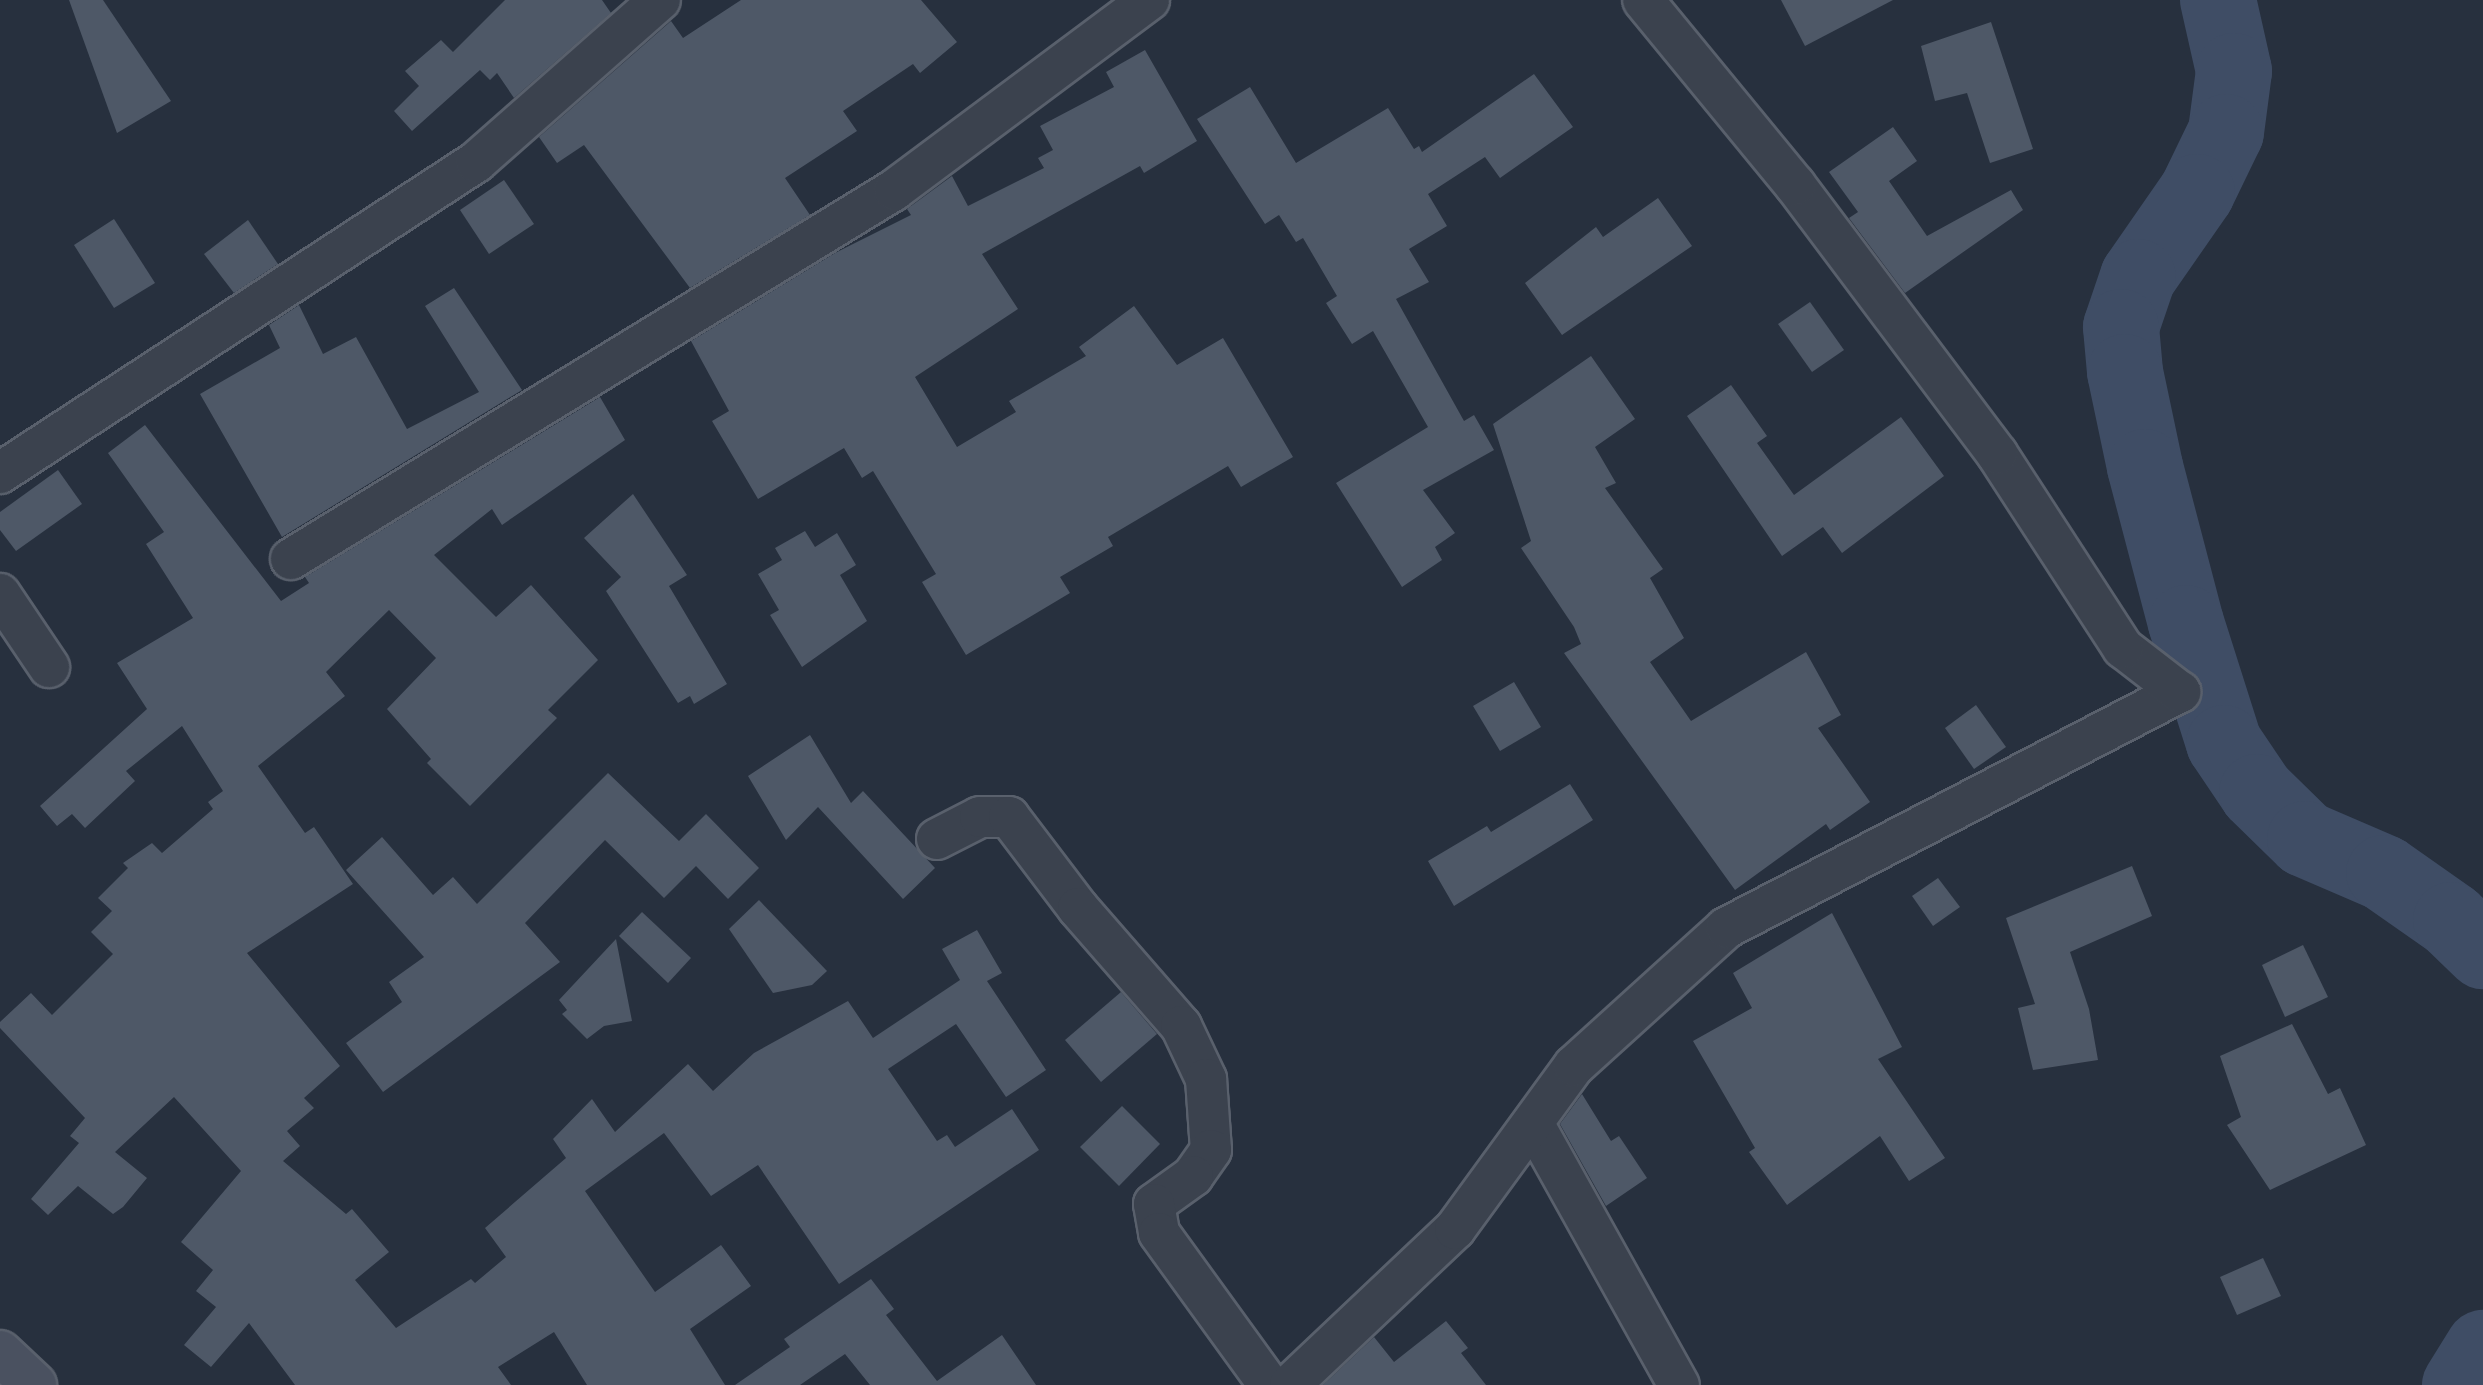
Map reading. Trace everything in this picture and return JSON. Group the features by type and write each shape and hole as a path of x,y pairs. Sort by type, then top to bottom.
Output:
{"street":[{"path":"0,473 476,162 660,0"},
{"path":"291,559 894,190 1149,0"},
{"path":"1290,1385 1455,1229 1574,1066 1726,928 2180,692 2123,648 1997,454 1795,185 1643,0"},
{"path":"0,594 49,667"},
{"path":"937,839 980,817 1009,817 1078,908 1181,1026 1206,1079 1211,1150 1193,1176 1154,1204 1159,1233 1269,1385"},
{"path":"1533,1123 1679,1385"},
{"path":"0,1353 34,1385"}],"building":[{"path":"69,0 103,0 171,101 117,133"},
{"path":"505,0 602,0 611,13 514,98 497,73 490,80 480,70 412,131 394,111 419,86 405,71 441,40 453,52"},
{"path":"741,0 921,0 957,42 920,73 913,64 843,111 857,131 785,178 810,215 690,288 584,145 557,163 539,137 671,21 683,38"},
{"path":"1781,0 1893,0 1805,46"},
{"path":"1991,22 2033,149 1990,163 1967,93 1935,101 1921,46"},
{"path":"1145,50 1197,141 1144,173 1140,166 982,254 1018,309 915,377 957,447 1016,412 1009,401 1086,356 1079,347 1134,306 1177,365 1223,338 1293,457 1241,487 1228,466 1108,537 1113,546 1060,577 1070,593 966,655 922,582 936,574 873,471 862,478 844,448 758,499 712,421 729,411 691,341 835,253 911,215 907,209 952,176 968,206 1044,168 1038,158 1053,150 1040,126 1114,87 1106,72"},
{"path":"1534,74 1573,127 1500,178 1485,157 1428,194 1447,226 1409,249 1429,282 1396,299 1464,421 1474,415 1494,450 1423,490 1455,533 1435,547 1442,560 1402,587 1336,483 1428,427 1373,331 1352,344 1326,303 1337,296 1303,238 1296,242 1279,215 1265,224 1197,119 1250,87 1296,163 1388,108 1414,149 1419,146 1422,152"},
{"path":"1893,127 1917,161 1889,181 1927,236 2011,190 2023,210 1905,293 1849,218 1858,212 1829,172"},
{"path":"504,180 534,224 489,254 460,210"},
{"path":"1658,198 1692,246 1562,335 1525,283 1596,227 1603,237"},
{"path":"114,219 155,283 114,308 74,245"},
{"path":"248,220 278,264 234,293 204,254"},
{"path":"454,288 522,390 282,537 200,394 280,348 269,325 299,305 323,354 356,337 407,429 479,392 425,306"},
{"path":"1810,302 1844,350 1812,372 1778,324"},
{"path":"1591,356 1635,419 1595,447 1616,483 1605,488 1663,569 1650,578 1684,638 1650,662 1691,721 1806,652 1841,715 1818,728 1870,802 1830,830 1826,824 1735,890 1564,653 1581,644 1574,627 1521,548 1531,541 1493,424"},
{"path":"1731,385 1767,436 1757,443 1794,495 1901,417 1944,476 1842,553 1823,527 1782,556 1687,416"},
{"path":"600,397 625,440 502,525 492,509 434,555 496,617 531,585 598,660 548,710 557,718 470,806 427,763 431,759 387,709 436,658 389,610 326,672 345,696 258,766 305,833 314,827 353,884 247,953 340,1066 304,1098 314,1108 287,1131 300,1146 283,1161 346,1214 352,1209 389,1252 355,1280 396,1328 471,1279 475,1283 506,1257 485,1228 566,1158 553,1139 592,1099 615,1132 688,1064 713,1091 754,1053 848,1001 873,1038 960,980 942,949 977,930 1002,973 987,981 1046,1070 1006,1097 956,1024 888,1069 937,1141 947,1135 955,1147 1012,1109 1039,1150 839,1284 758,1165 711,1196 664,1133 585,1191 655,1292 721,1245 751,1286 690,1329 725,1385 587,1385 554,1332 498,1367 511,1385 295,1385 249,1323 211,1367 184,1345 216,1307 196,1291 213,1270 181,1242 241,1171 174,1097 115,1152 147,1178 123,1207 113,1214 78,1186 48,1215 31,1199 79,1143 70,1136 85,1118 0,1028 0,1022 31,993 52,1015 113,954 91,932 112,911 98,898 128,868 123,863 152,843 162,853 213,809 208,802 223,791 182,726 126,771 135,781 85,828 72,814 57,826 40,806 147,709 117,663 193,618 146,544 164,532 108,453 145,425 281,601 309,583 305,577"},
{"path":"58,470 82,504 16,551 0,530 0,512"},
{"path":"633,494 687,575 669,586 727,684 694,704 690,696 678,703 606,591 621,577 584,538"},
{"path":"805,531 815,547 837,533 856,565 840,575 867,621 802,667 770,615 779,610 758,574 782,560 775,548"},
{"path":"1514,682 1541,727 1500,751 1473,706"},
{"path":"1976,705 2006,747 1974,769 1945,728"},
{"path":"810,735 851,803 863,791 935,868 903,899 818,807 786,840 748,776"},
{"path":"608,773 679,841 706,814 759,868 728,899 696,866 664,898 605,840 525,923 560,962 383,1092 346,1043 402,1002 389,982 424,957 346,870 382,837 433,895 453,877 477,904"},
{"path":"1570,784 1593,820 1454,906 1428,861 1487,826 1491,832"},
{"path":"2132,866 2152,916 2070,952 2089,1009 2098,1060 2033,1070 2018,1008 2035,1004 2006,918"},
{"path":"1938,878 1960,907 1933,926 1912,896"},
{"path":"759,900 827,971 812,985 773,993 729,929"},
{"path":"642,912 691,958 668,983 619,936"},
{"path":"1832,913 1902,1047 1878,1059 1945,1158 1909,1181 1880,1136 1787,1205 1749,1152 1755,1148 1693,1041 1752,1008 1733,973"},
{"path":"616,939 632,1021 604,1026 587,1039 562,1014 567,1010 559,1000"},
{"path":"2303,945 2328,997 2285,1017 2262,965"},
{"path":"1121,992 1157,1034 1101,1082 1065,1040"},
{"path":"2292,1024 2328,1094 2340,1088 2366,1145 2270,1190 2227,1125 2241,1117 2220,1056"},
{"path":"1582,1094 1611,1141 1619,1136 1647,1178 1606,1206 1560,1124"},
{"path":"1122,1106 1160,1144 1119,1186 1080,1147"},
{"path":"2263,1258 2281,1296 2237,1315 2220,1277"},
{"path":"871,1279 894,1309 886,1315 937,1381 1002,1335 1036,1385 870,1385 845,1354 800,1385 735,1385 790,1347 784,1339"},
{"path":"1446,1321 1468,1348 1461,1353 1486,1385 1323,1385 1374,1337 1394,1362"}],"waterway":[{"path":"2218,0 2234,71 2226,132 2197,192 2138,277 2121,327 2125,372 2145,467 2186,623 2224,743 2257,792 2305,839 2384,873 2451,920 2483,951"},
{"path":"2460,1385 2483,1348"}]}
